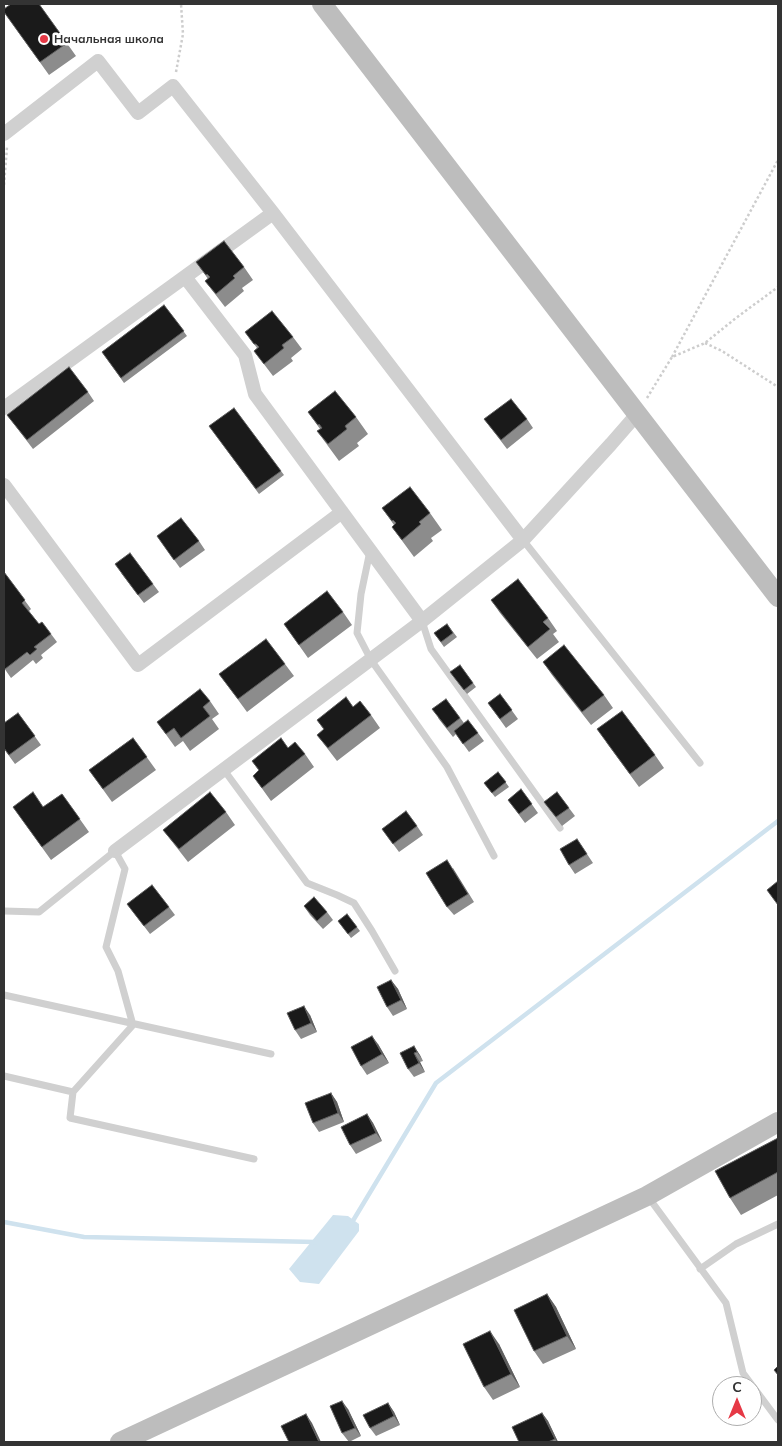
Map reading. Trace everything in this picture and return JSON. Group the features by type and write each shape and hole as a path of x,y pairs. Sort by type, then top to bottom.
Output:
{"main road":[{"path":"322,4 778,597"},
{"path":"120,1442 647,1196 778,1122"}],"street":[{"path":"6,132 98,61 138,112 173,86 273,212 523,540"},
{"path":"4,408 273,212"},
{"path":"185,277 245,355 256,394 422,621"},
{"path":"115,851 371,660 523,540 638,413"},
{"path":"4,485 138,665 342,512"}],"lane":[{"path":"523,540 700,763"},
{"path":"370,551 361,594 357,633 371,660 448,767 494,856"},
{"path":"422,621 431,649 560,828"},
{"path":"224,770 307,883 354,903 394,971"},
{"path":"4,911 39,912 115,851 125,868 106,947 118,971 133,1024"},
{"path":"4,995 271,1054"},
{"path":"133,1024 73,1092 70,1118 254,1159"},
{"path":"4,1076 73,1092"},
{"path":"647,1196 726,1303 743,1373 778,1420"},
{"path":"700,1269 736,1244 778,1224"}],"path":[{"path":"173,86 183,34 181,4"},
{"path":"4,185 6,132"},
{"path":"638,413 672,357 778,160"},
{"path":"672,357 705,343 778,287"},
{"path":"705,343 778,387"}],"water":[{"path":"333,1215 348,1216 359,1224 359,1231 319,1284 300,1282 289,1269"}],"building":[{"name":"Начальная школа","path":"11,4 39,4 67,43 40,62 4,12 4,9"},
{"path":"224,241 244,267 233,276 235,278 216,294 205,281 210,277 206,275 196,262"},
{"path":"164,305 184,331 121,378 102,352"},
{"path":"272,311 293,337 282,345 284,348 264,364 254,351 259,347 254,344 245,332"},
{"path":"69,367 88,392 27,440 7,415"},
{"path":"335,391 356,417 345,426 347,429 328,444 317,431 322,428 308,412"},
{"path":"511,399 527,419 501,440 484,419"},
{"path":"234,408 281,471 256,489 209,426"},
{"path":"410,487 430,513 419,522 421,524 402,540 392,527 396,523 392,521 382,508"},
{"path":"181,518 199,541 174,560 157,536"},
{"path":"130,553 153,584 138,595 115,564"},
{"path":"4,572 25,600 22,603 39,624 42,622 51,634 34,647 37,649 30,655 27,652 5,669 4,667"},
{"path":"518,579 548,618 543,622 550,629 528,647 491,600"},
{"path":"327,591 343,612 299,645 284,624"},
{"path":"447,624 453,633 441,642 434,633"},
{"path":"266,639 285,664 238,699 219,674"},
{"path":"564,645 604,695 582,712 543,662"},
{"path":"460,665 473,683 464,690 450,672"},
{"path":"200,689 210,701 203,707 210,716 181,738 174,728 166,734 157,722"},
{"path":"500,694 512,710 500,719 488,703"},
{"path":"346,697 353,707 360,701 371,715 328,748 317,735 324,729 317,720"},
{"path":"446,699 460,718 447,728 432,709"},
{"path":"622,711 655,755 630,774 597,729"},
{"path":"18,713 35,736 9,755 4,748 4,723"},
{"path":"468,720 478,733 463,744 454,731"},
{"path":"133,738 147,757 103,789 89,770"},
{"path":"281,738 288,748 295,742 305,754 262,788 253,776 259,770 252,761"},
{"path":"498,772 506,782 492,793 484,783"},
{"path":"521,789 532,804 519,814 508,800"},
{"path":"33,792 43,807 62,794 80,819 42,847 13,807"},
{"path":"210,792 226,812 179,849 163,830"},
{"path":"557,792 569,808 556,817 544,802"},
{"path":"406,811 417,826 393,844 382,829"},
{"path":"577,839 587,854 569,865 560,849"},
{"path":"447,860 468,894 447,907 426,873"},
{"path":"778,881 778,905 767,890"},
{"path":"152,885 169,907 144,926 127,904"},
{"path":"314,897 327,912 317,921 304,906"},
{"path":"347,914 357,927 348,934 338,921"},
{"path":"391,980 401,1000 387,1007 377,987"},
{"path":"304,1006 311,1023 295,1030 287,1013"},
{"path":"372,1036 382,1054 361,1066 351,1047"},
{"path":"414,1046 417,1052 414,1053 419,1063 408,1069 400,1053"},
{"path":"331,1093 338,1113 313,1123 305,1103"},
{"path":"367,1114 376,1133 350,1145 341,1127"},
{"path":"778,1138 778,1172 730,1198 715,1171"},
{"path":"547,1294 567,1336 534,1351 514,1310"},
{"path":"490,1331 511,1374 484,1387 463,1344"},
{"path":"778,1366 778,1375 774,1370"},
{"path":"342,1401 355,1428 342,1433 330,1406"},
{"path":"388,1403 394,1416 370,1428 363,1415"},
{"path":"542,1413 555,1439 548,1442 519,1442 512,1427"},
{"path":"306,1414 319,1442 289,1442 281,1426"}],"waterway":[{"path":"351,1224 436,1083 778,821"},
{"path":"4,1222 84,1237 316,1242"}],"place":[{"name":"Начальная школа","path":"44,39"}]}
